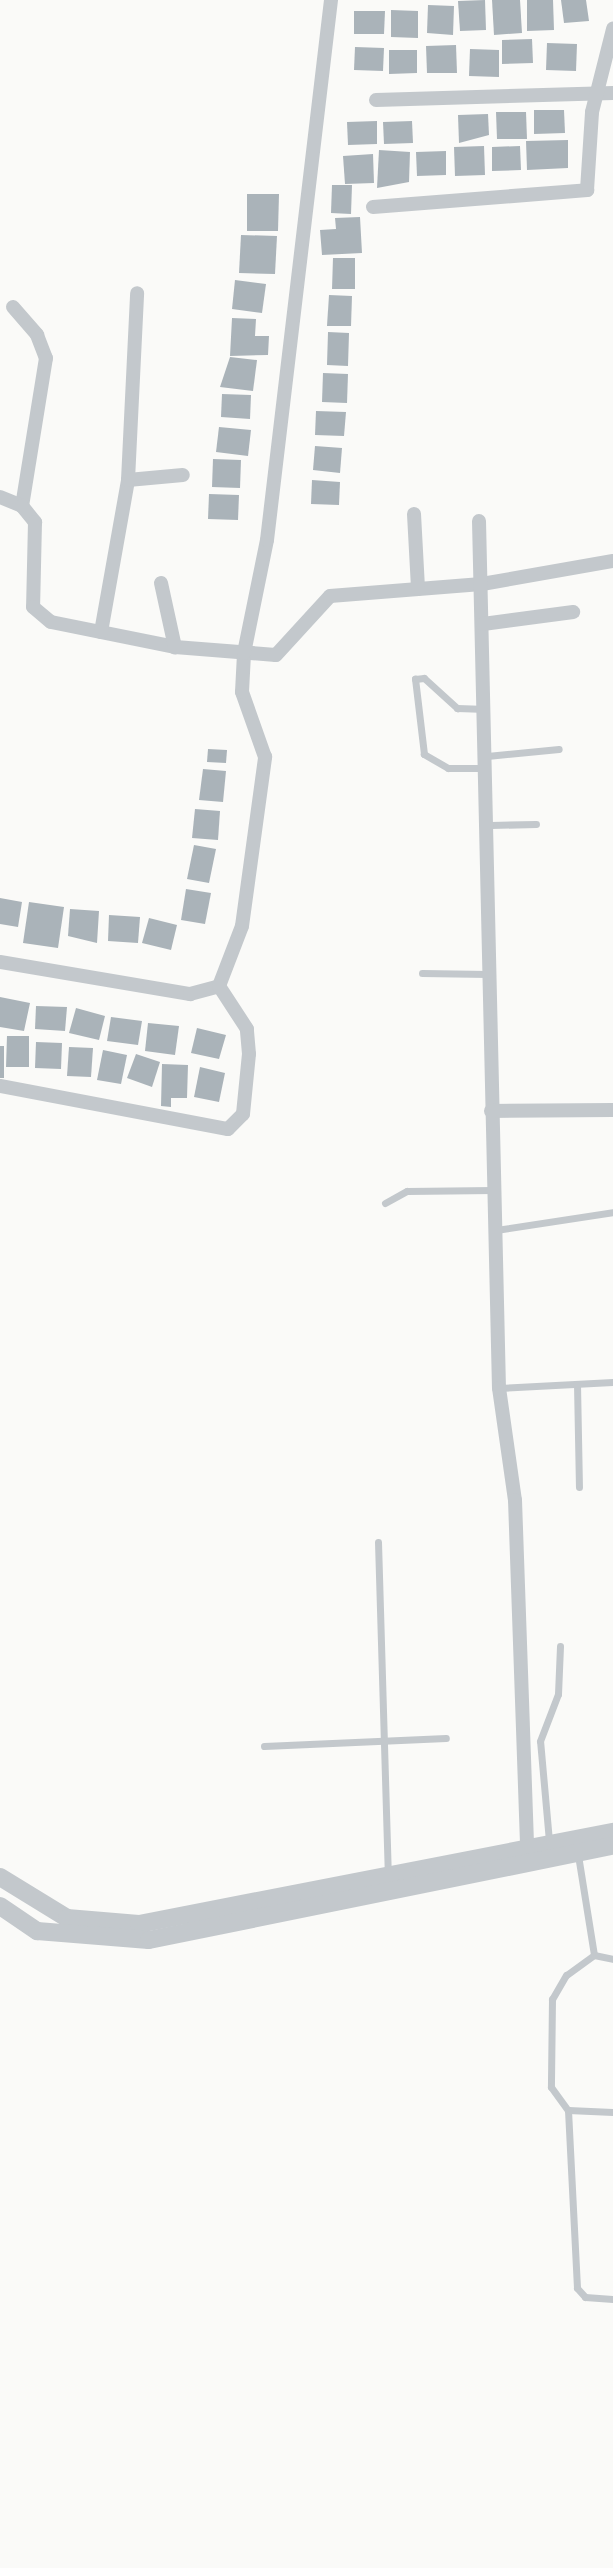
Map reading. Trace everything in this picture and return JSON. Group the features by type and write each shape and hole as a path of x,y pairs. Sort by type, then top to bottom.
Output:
{"street":[{"path":"219,986 242,926 265,757 242,692 244,653 267,540 331,0"},
{"path":"373,207 587,190 596,91 613,29"},
{"path":"376,100 596,91 613,93"},
{"path":"101,632 128,480 137,293"},
{"path":"13,307 37,335 46,358 22,506"},
{"path":"128,480 183,475"},
{"path":"0,497 22,506 35,522 33,607 51,622 175,647 276,655 330,596 482,584 613,561"},
{"path":"414,514 418,589"},
{"path":"479,521 491,825 488,974 499,1388 515,1500 527,1851"},
{"path":"161,583 175,647"},
{"path":"483,624 573,612"},
{"path":"0,962 157,994 219,986"},
{"path":"0,1086 228,1129 243,1114 249,1054 247,1029 219,986"},
{"path":"491,1111 613,1110"},
{"path":"0,1877 67,1918 139,1924 550,1848 613,1832"},
{"path":"0,1906 37,1931 149,1940 613,1846"}],"lane":[{"path":"486,709 457,708 424,678 415,679 424,754 448,768 559,749"},
{"path":"491,825 536,824"},
{"path":"422,973 488,974"},
{"path":"385,1203 407,1191 493,1190"},
{"path":"496,1230 613,1212"},
{"path":"499,1388 613,1382"},
{"path":"577,1384 579,1487"},
{"path":"378,1542 388,1876"},
{"path":"550,1848 540,1741 558,1694 560,1646"},
{"path":"264,1746 446,1738"},
{"path":"578,1855 594,1955"},
{"path":"613,1959 594,1955 566,1975 552,1999 551,2087 568,2110 577,2288 585,2297 613,2299"},
{"path":"568,2110 613,2112"}],"building":[{"path":"485,0 486,30 460,31 458,1"},
{"path":"492,0 520,0 522,33 494,35"},
{"path":"527,0 553,0 554,30 527,31"},
{"path":"561,0 586,0 589,21 564,23"},
{"path":"428,5 454,6 453,35 427,33"},
{"path":"391,10 418,11 418,38 391,37"},
{"path":"354,11 385,11 384,34 354,34"},
{"path":"532,39 533,63 502,64 502,40"},
{"path":"547,43 577,44 576,71 546,70"},
{"path":"456,45 457,73 427,73 426,46"},
{"path":"355,47 384,48 383,71 354,70"},
{"path":"470,49 499,50 499,77 469,76"},
{"path":"389,50 417,50 417,73 389,74"},
{"path":"534,110 564,110 565,133 534,134"},
{"path":"496,112 526,112 527,139 497,139"},
{"path":"488,114 489,135 459,143 458,115"},
{"path":"377,121 377,144 348,145 347,122"},
{"path":"412,121 413,143 384,144 383,122"},
{"path":"568,140 568,168 527,170 526,141"},
{"path":"484,146 485,175 455,176 454,147"},
{"path":"520,146 521,170 492,171 492,147"},
{"path":"379,150 410,152 409,182 377,188"},
{"path":"446,151 446,175 417,176 416,152"},
{"path":"373,154 374,183 345,184 343,156"},
{"path":"332,185 352,185 351,214 331,213"},
{"path":"247,194 279,194 278,231 247,231"},
{"path":"360,217 362,253 322,255 320,230 336,229 335,218"},
{"path":"241,235 277,236 275,274 239,273"},
{"path":"333,258 355,258 355,289 332,289"},
{"path":"235,280 266,284 262,313 232,309"},
{"path":"329,295 352,296 351,326 327,326"},
{"path":"232,318 256,319 255,336 269,336 268,355 230,356"},
{"path":"328,332 349,333 348,366 327,365"},
{"path":"230,357 257,360 253,391 220,387"},
{"path":"323,373 348,374 347,403 322,402"},
{"path":"222,394 251,395 250,419 221,417"},
{"path":"316,411 346,412 344,436 315,435"},
{"path":"219,427 251,430 248,456 216,452"},
{"path":"315,446 342,448 340,473 313,470"},
{"path":"213,459 241,460 240,488 212,487"},
{"path":"312,480 340,482 339,505 311,504"},
{"path":"209,494 239,495 238,520 208,519"},
{"path":"208,749 227,750 226,763 207,762"},
{"path":"203,769 226,771 223,802 199,800"},
{"path":"195,809 220,811 218,840 192,838"},
{"path":"194,845 216,849 209,883 187,879"},
{"path":"186,889 211,893 205,924 181,920"},
{"path":"0,898 22,902 18,927 0,924"},
{"path":"29,902 64,907 58,948 23,943"},
{"path":"70,909 99,911 97,943 68,936"},
{"path":"109,915 140,917 138,943 108,941"},
{"path":"149,918 177,925 171,950 142,943"},
{"path":"0,997 30,1003 24,1031 0,1027"},
{"path":"36,1006 67,1007 65,1031 35,1029"},
{"path":"76,1008 105,1016 99,1040 69,1033"},
{"path":"111,1017 142,1021 138,1045 107,1041"},
{"path":"148,1023 179,1026 175,1055 145,1051"},
{"path":"197,1028 226,1035 219,1059 191,1053"},
{"path":"7,1036 29,1036 29,1067 6,1067"},
{"path":"36,1042 62,1043 61,1069 35,1068"},
{"path":"0,1046 4,1046 4,1078 0,1078"},
{"path":"69,1047 93,1048 91,1077 67,1076"},
{"path":"103,1050 127,1055 121,1084 97,1080"},
{"path":"136,1054 160,1062 152,1087 127,1078"},
{"path":"162,1064 188,1065 187,1098 171,1098 171,1107 161,1106"},
{"path":"200,1067 225,1073 219,1102 194,1097"}]}
